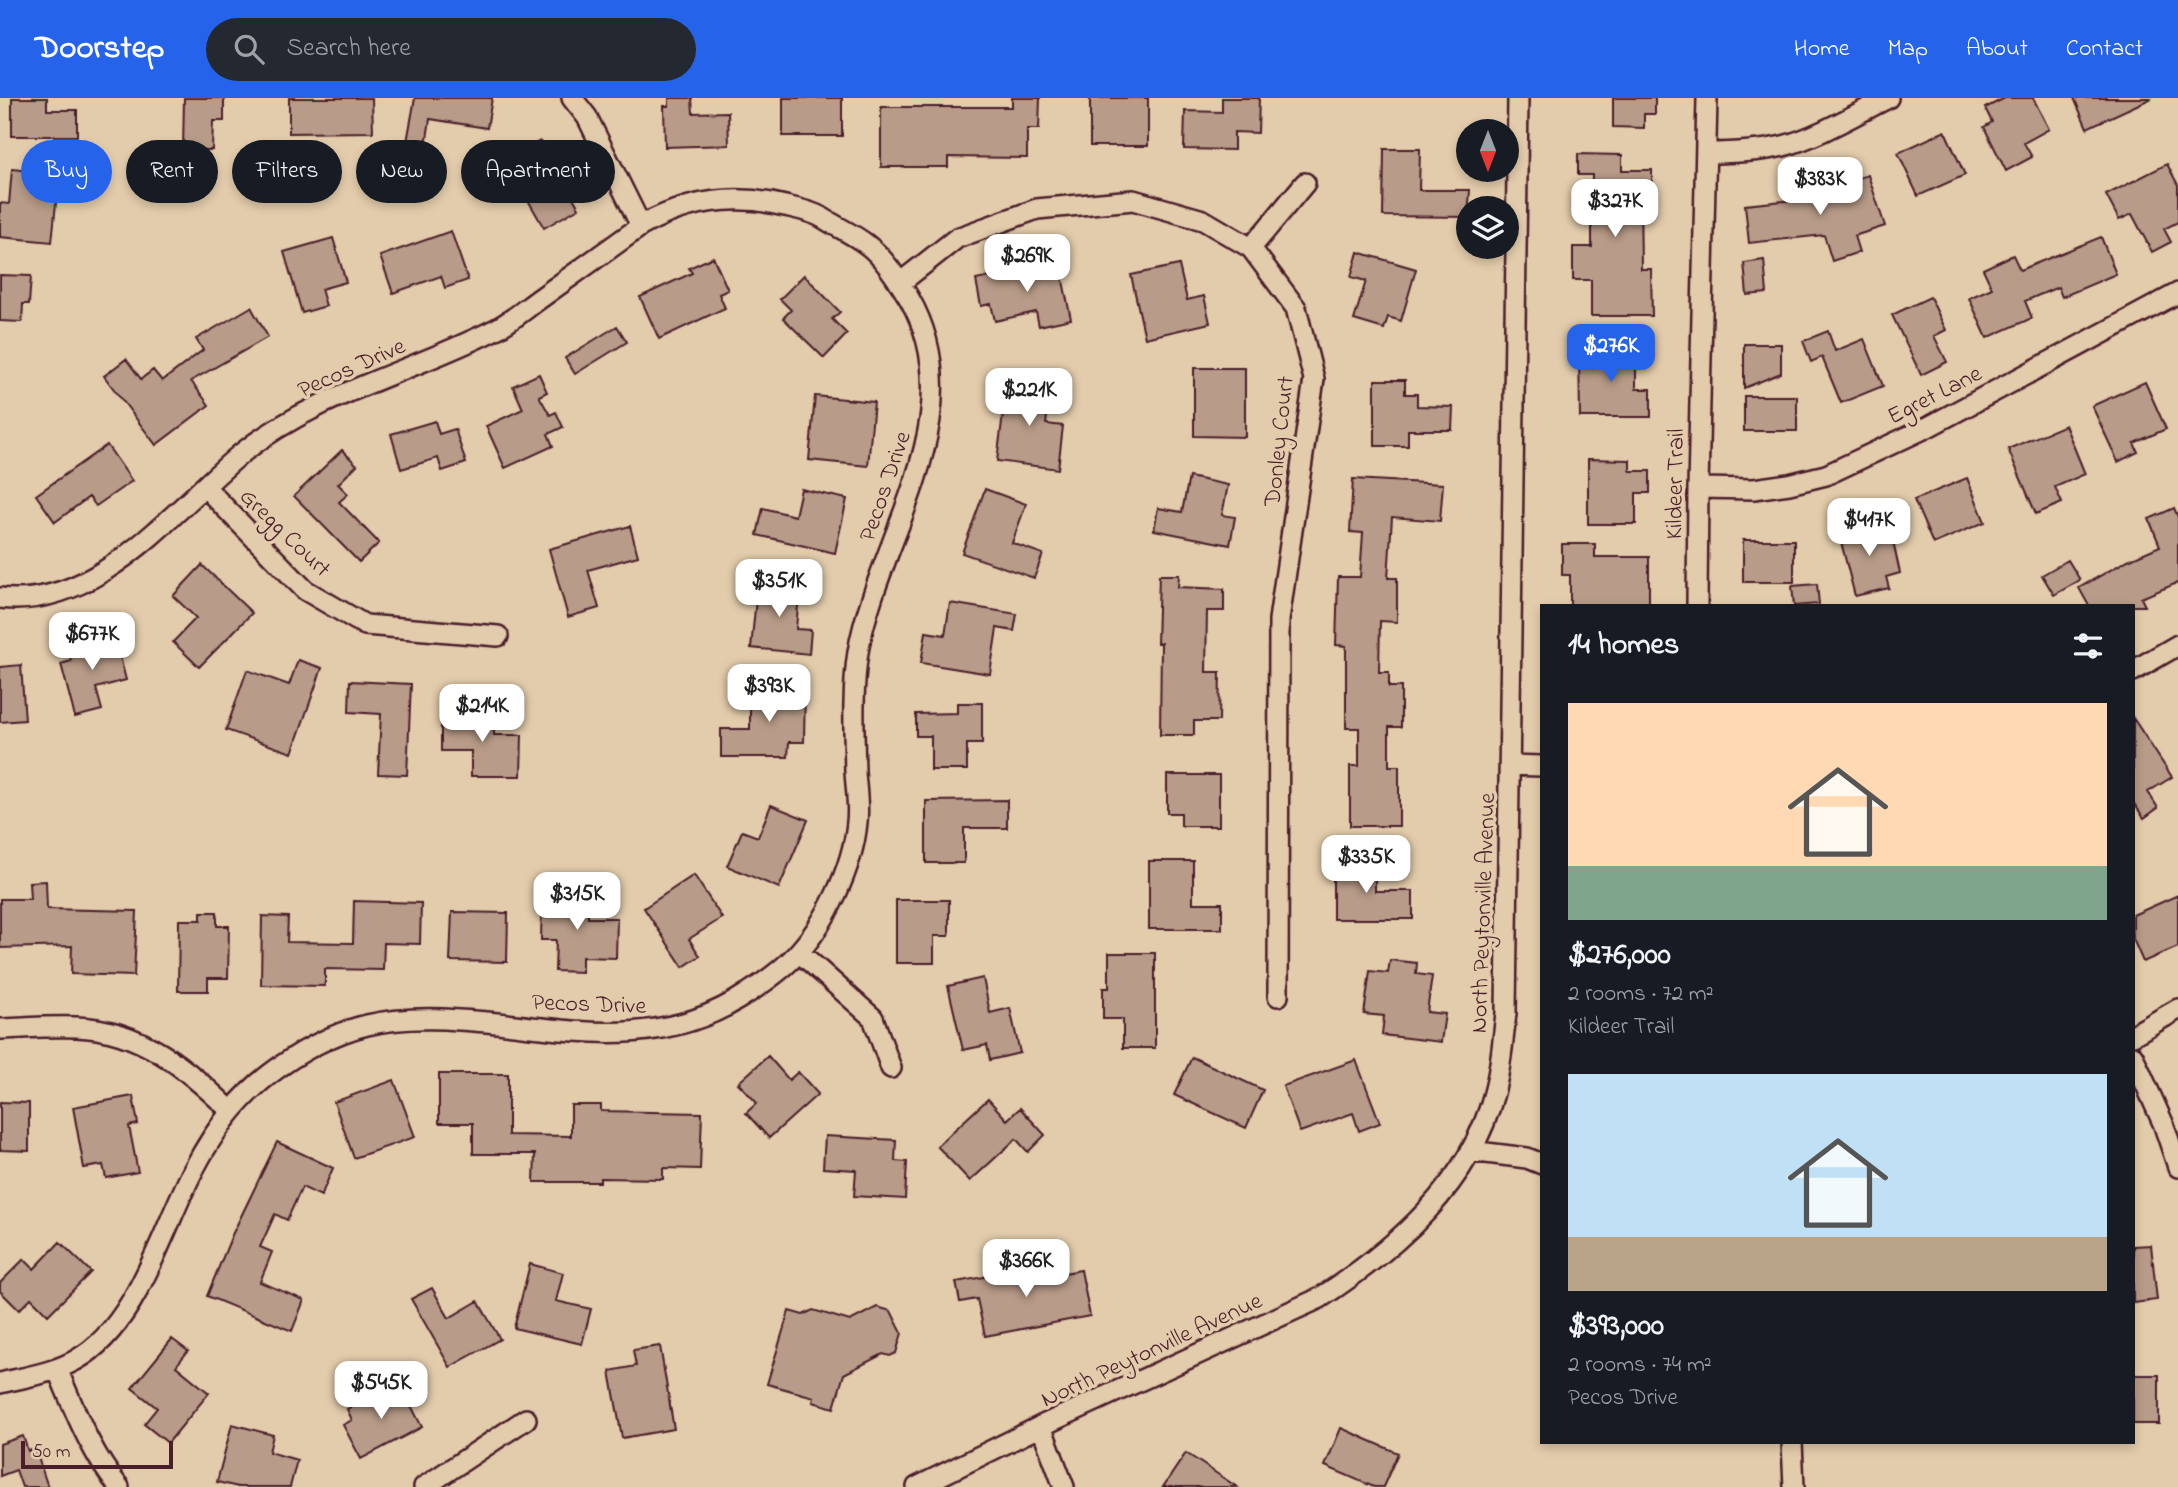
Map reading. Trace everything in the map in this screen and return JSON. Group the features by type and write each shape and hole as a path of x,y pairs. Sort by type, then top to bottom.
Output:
{"street":[{"path":"572,98 587,117 641,226"},
{"name":"North Peytonville Avenue","path":"917,1487 1041,1426 1320,1298 1354,1276 1398,1240 1447,1189 1483,1128 1495,1092 1506,1013 1518,98"},
{"name":"Kildeer Trail","path":"1697,604 1707,98"},
{"path":"1706,153 1748,153 1786,146 1888,98"},
{"path":"1251,248 1305,183"},
{"name":"Pecos Drive","path":"0,598 18,600 76,586 129,554 241,454 277,428 347,393 462,346 498,328 641,226 692,203 721,199 764,200 814,213 870,246 900,283 917,313 926,339 932,376 932,419 919,471 863,628 857,662 853,729 857,821 851,851 820,926 799,952 779,972 732,1004 703,1018 675,1027 645,1031 576,1031 448,1018 369,1024 334,1036 277,1069 249,1090 231,1111 213,1135 193,1170 144,1277 117,1324 98,1345 78,1360 57,1369 0,1383"},
{"name":"Donley Court","path":"900,283 957,238 1037,209 1133,200 1203,220 1251,248 1296,308 1314,379 1279,620 1278,996"},
{"name":"Egret Lane","path":"1698,488 1754,489 1826,475 1928,427 2178,293"},
{"name":"Gregg Court","path":"205,487 305,590 365,625 498,636"},
{"path":"2135,670 2178,645"},
{"path":"1511,765 1540,766"},
{"path":"799,952 873,1018 891,1068"},
{"path":"2135,1034 2178,1009"},
{"path":"0,1029 79,1027 113,1033 144,1044 166,1055 191,1073 231,1111"},
{"path":"2135,1060 2163,1123 2178,1167"},
{"path":"1471,1151 1527,1158 1540,1163"},
{"path":"57,1369 87,1437 105,1471 119,1487"},
{"path":"424,1487 526,1419"},
{"path":"1041,1426 1064,1487"},
{"path":"1792,1444 1794,1487"}],"building":[{"path":"12,98 47,98 47,110 77,110 77,136 12,136"},
{"path":"184,98 224,98 224,121 213,121 212,140 183,140"},
{"path":"289,98 372,98 373,132 289,133"},
{"path":"415,98 492,98 487,128 430,119 427,140 407,140"},
{"path":"669,98 692,98 693,113 728,112 729,145 665,147 664,106 669,106"},
{"path":"783,98 842,98 842,136 783,136"},
{"path":"1012,98 1040,98 1039,129 1027,129 1027,158 948,157 948,167 881,167 881,107 1012,107"},
{"path":"1090,98 1148,98 1148,146 1090,146"},
{"path":"1222,98 1259,98 1258,133 1234,132 1234,150 1184,149 1185,111 1222,112"},
{"path":"1613,98 1655,98 1655,114 1644,114 1644,128 1613,127"},
{"path":"2005,98 2033,98 2049,129 2024,143 2032,157 2006,171 1984,127 1992,122 1985,108"},
{"path":"2074,98 2152,98 2087,128"},
{"path":"1945,131 1965,175 1918,196 1898,153"},
{"path":"1384,149 1420,149 1419,190 1470,190 1470,196 1456,196 1456,217 1383,216"},
{"path":"1578,154 1622,155 1622,170 1652,170 1652,193 1640,193 1641,269 1651,269 1652,316 1591,316 1591,280 1573,280 1573,247 1592,247 1592,175 1578,175"},
{"path":"2167,164 2178,185 2178,222 2164,229 2171,242 2152,252 2132,214 2119,220 2106,195"},
{"path":"12,169 21,170 21,203 56,203 52,242 0,237 0,203 9,204"},
{"path":"1868,175 1885,226 1854,236 1859,252 1832,261 1824,235 1749,243 1745,205 1812,198 1811,193"},
{"path":"530,203 576,203 579,208 544,228"},
{"path":"451,231 468,280 445,288 441,276 393,293 380,256"},
{"path":"2101,237 2116,274 2062,297 2058,287 2025,301 2032,318 1987,338 1969,298 1992,288 1983,269 2013,255 2020,270"},
{"path":"333,238 346,282 321,289 326,306 302,313 284,252"},
{"path":"1358,252 1416,269 1401,321 1388,317 1384,329 1354,320 1366,281 1351,277"},
{"path":"713,257 728,290 719,294 725,308 659,339 640,297 692,273 689,268"},
{"path":"1764,260 1767,293 1747,295 1744,263"},
{"path":"1059,262 1071,319 1039,326 1036,312 995,321 991,304 981,306 976,280"},
{"path":"1179,265 1187,300 1204,296 1210,323 1145,338 1131,275"},
{"path":"0,275 31,276 29,304 23,304 22,322 0,321"},
{"path":"804,275 840,312 832,319 847,334 824,358 783,318 791,310 780,299"},
{"path":"1930,297 1946,330 1934,336 1947,362 1921,375 1892,315"},
{"path":"251,307 268,337 191,381 209,405 156,445 104,376 126,359 141,379 153,370 162,381 203,350 196,339"},
{"path":"617,326 627,342 575,374 565,358"},
{"path":"1828,331 1835,351 1864,339 1883,386 1841,403 1822,357 1811,362 1803,341"},
{"path":"1744,344 1781,344 1781,373 1744,388"},
{"path":"1579,348 1636,348 1636,389 1651,389 1651,417 1580,417"},
{"path":"1194,368 1245,368 1245,437 1194,436"},
{"path":"539,374 547,392 539,396 550,415 556,412 563,427 548,434 553,446 505,468 486,426 523,409 513,386"},
{"path":"1375,380 1405,380 1405,394 1417,394 1417,406 1453,407 1452,430 1408,430 1408,446 1375,446"},
{"path":"1007,382 1051,387 1046,424 1063,426 1058,469 997,461"},
{"path":"2145,382 2166,429 2134,443 2138,452 2118,462 2092,406"},
{"path":"815,396 874,402 868,466 809,460"},
{"path":"1744,396 1797,396 1797,431 1744,431"},
{"path":"435,421 439,434 455,429 466,463 442,471 438,458 401,469 391,434"},
{"path":"2065,425 2085,474 2055,487 2062,503 2036,514 2008,449"},
{"path":"107,445 132,481 96,506 89,497 55,522 36,495"},
{"path":"342,450 357,465 338,484 348,494 339,502 379,543 359,562 294,496"},
{"path":"1588,459 1630,460 1630,471 1650,471 1650,493 1636,493 1636,524 1588,524"},
{"path":"1189,477 1228,485 1222,515 1235,517 1230,545 1154,530 1158,508 1182,512"},
{"path":"1967,478 1985,522 1933,544 1914,500"},
{"path":"1353,479 1443,484 1440,521 1392,517 1388,578 1397,578 1397,622 1380,621 1379,672 1389,672 1389,687 1401,687 1401,727 1389,727 1389,766 1399,766 1399,826 1350,826 1350,766 1359,766 1359,728 1346,728 1346,646 1336,645 1338,577 1360,577 1363,533 1350,532"},
{"path":"801,489 847,499 835,553 757,535 763,508 795,516"},
{"path":"985,489 1026,504 1012,543 1043,554 1034,578 962,553"},
{"path":"2174,508 2178,517 2178,585 2177,583 2141,598 2145,606 2088,604 2079,588 2128,560 2160,546 2149,519"},
{"path":"1872,516 1878,540 1892,537 1900,573 1886,577 1889,588 1855,596 1841,542 1854,539 1849,521"},
{"path":"630,526 638,556 588,570 599,608 568,617 549,549"},
{"path":"1743,540 1794,540 1794,582 1743,582"},
{"path":"1562,544 1595,544 1595,557 1649,557 1649,604 1570,604 1570,575 1562,575"},
{"path":"2068,560 2080,580 2054,595 2042,575"},
{"path":"202,565 252,613 199,667 173,642 196,618 173,596"},
{"path":"1159,575 1179,575 1178,587 1224,589 1224,611 1207,611 1206,672 1220,672 1219,721 1194,721 1194,735 1160,735 1161,643 1157,643"},
{"path":"758,579 800,583 796,629 811,630 809,654 751,648"},
{"path":"1817,584 1819,604 1794,604 1792,586"},
{"path":"950,603 1017,614 1014,631 997,628 990,674 921,663 926,632 945,635"},
{"path":"114,633 126,680 96,688 102,710 75,717 61,664 71,661 67,646"},
{"path":"298,660 322,668 292,753 226,730 247,670 289,685"},
{"path":"21,665 25,720 0,722 0,667"},
{"path":"350,681 411,684 407,775 378,774 381,714 349,712"},
{"path":"750,685 805,686 804,742 789,742 788,757 721,757 721,729 750,729"},
{"path":"957,703 982,703 982,744 967,744 967,770 931,770 931,736 916,736 916,714 957,713"},
{"path":"441,713 494,713 494,735 522,735 521,776 471,776 471,751 441,751"},
{"path":"2135,721 2172,777 2148,792 2158,808 2144,818 2135,805"},
{"path":"1167,775 1219,775 1219,826 1181,826 1181,813 1167,813"},
{"path":"1007,800 1007,828 964,828 964,863 926,863 926,801"},
{"path":"771,805 808,820 779,888 727,866 742,831 758,837"},
{"path":"1149,861 1193,861 1193,903 1222,903 1222,929 1149,929"},
{"path":"1333,861 1375,861 1375,891 1413,891 1413,919 1333,919"},
{"path":"694,875 722,918 689,939 700,956 683,967 644,908"},
{"path":"46,881 47,909 137,911 134,976 71,974 72,946 0,948 0,899 30,899 29,882"},
{"path":"2178,895 2178,947 2143,962 2135,944 2135,914"},
{"path":"542,897 588,897 588,918 617,918 616,958 582,957 582,972 555,971 556,940 541,940"},
{"path":"896,900 949,900 949,936 934,936 934,963 896,963"},
{"path":"354,901 421,903 420,944 384,943 383,970 325,969 325,986 261,985 262,916 288,917 287,942 353,943"},
{"path":"201,912 217,912 217,926 229,926 228,978 208,978 208,991 178,991 179,920 201,920"},
{"path":"452,912 508,913 507,962 450,961"},
{"path":"1109,953 1155,953 1155,1048 1123,1048 1123,1019 1103,1019 1103,988 1109,988"},
{"path":"1390,960 1417,963 1416,974 1432,976 1427,1012 1445,1014 1441,1042 1382,1035 1384,1016 1364,1014 1370,971 1388,973"},
{"path":"983,978 990,1013 1010,1008 1020,1053 990,1060 987,1045 963,1050 948,986"},
{"path":"768,1056 789,1080 798,1072 818,1094 769,1138 746,1113 757,1103 738,1083"},
{"path":"1192,1057 1263,1090 1246,1128 1174,1095"},
{"path":"1356,1060 1380,1123 1359,1131 1353,1113 1300,1132 1283,1086"},
{"path":"439,1074 508,1074 508,1135 571,1136 571,1105 601,1105 601,1111 702,1113 700,1169 663,1168 663,1179 600,1178 600,1182 534,1182 535,1154 473,1154 473,1123 439,1123"},
{"path":"394,1080 415,1137 354,1158 334,1102"},
{"path":"133,1096 138,1124 129,1126 138,1172 106,1178 103,1165 84,1168 73,1107"},
{"path":"988,1099 1007,1120 1020,1108 1045,1135 1028,1152 1016,1139 970,1181 937,1146"},
{"path":"0,1102 29,1103 29,1151 0,1150"},
{"path":"825,1136 896,1140 895,1161 907,1162 905,1199 854,1196 856,1170 823,1168"},
{"path":"277,1142 333,1168 321,1196 302,1187 287,1220 275,1214 260,1247 272,1252 260,1282 304,1300 292,1331 207,1296 232,1235"},
{"path":"60,1242 91,1272 48,1315 31,1298 19,1310 0,1291 0,1283 24,1259 34,1269"},
{"path":"2151,1245 2157,1300 2135,1303 2135,1246"},
{"path":"530,1264 563,1273 556,1301 591,1309 582,1344 514,1328"},
{"path":"1045,1266 1047,1276 1081,1270 1090,1316 985,1336 977,1299 960,1302 956,1282"},
{"path":"432,1288 449,1318 478,1301 500,1339 450,1367 411,1299"},
{"path":"877,1307 891,1311 902,1333 896,1353 890,1356 883,1354 844,1374 834,1408 813,1402 814,1397 767,1384 789,1311 803,1315 813,1310 850,1321"},
{"path":"172,1339 188,1351 176,1366 209,1393 168,1443 144,1424 157,1408 132,1388"},
{"path":"660,1346 674,1429 622,1438 610,1371 636,1366 633,1350"},
{"path":"2135,1375 2159,1375 2159,1424 2135,1424"},
{"path":"399,1382 422,1427 361,1459 343,1425 352,1420 347,1409"},
{"path":"232,1424 273,1435 269,1452 297,1460 290,1487 238,1487 217,1482"},
{"path":"1341,1428 1398,1453 1383,1487 1374,1487 1325,1466"},
{"path":"23,1436 28,1451 35,1449 48,1487 22,1487 16,1470 0,1476 0,1444"},
{"path":"1186,1453 1237,1487 1163,1487"}]}
